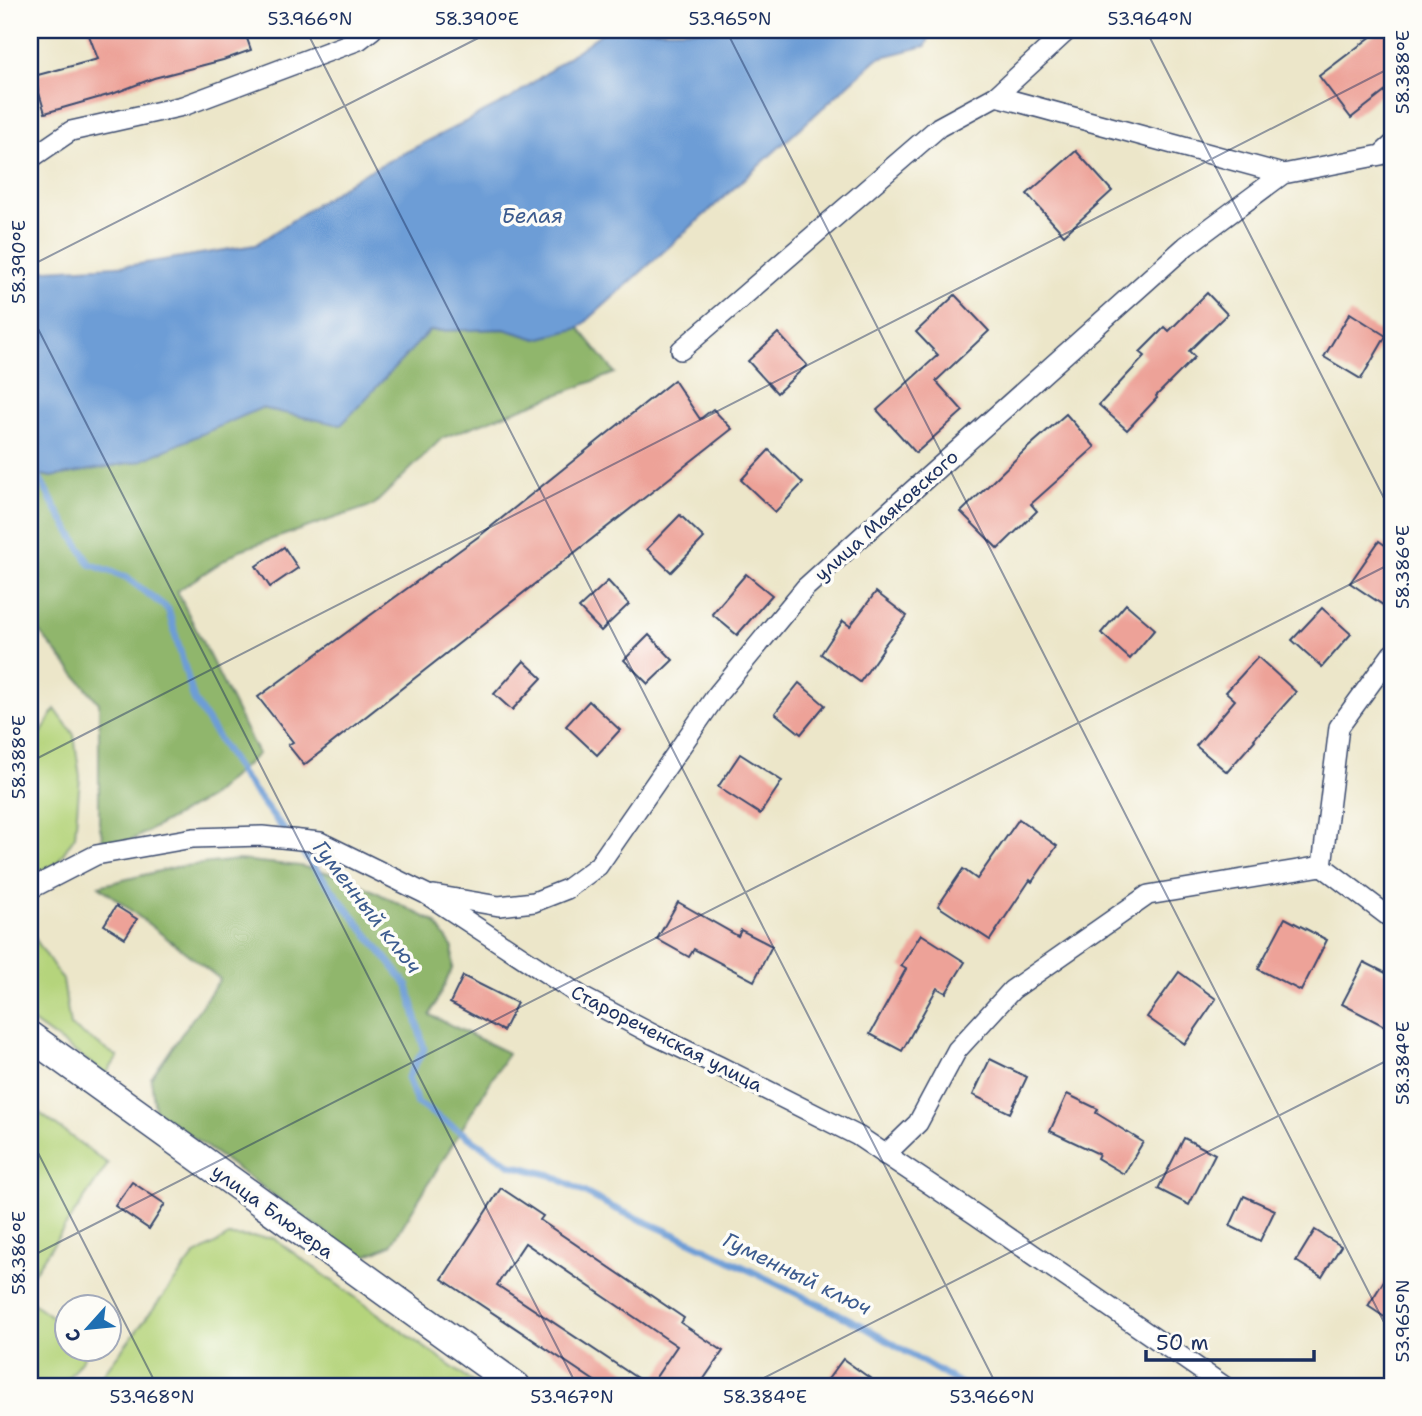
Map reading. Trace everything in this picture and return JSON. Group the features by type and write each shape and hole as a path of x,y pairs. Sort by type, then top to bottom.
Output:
{"main road":[{"name":"улица Блюхера","path":"30,1036 516,1386"}],"street":[{"path":"30,159 71,131 183,106 359,40 372,30"},
{"path":"681,350 939,127 996,96 1068,30"},
{"path":"996,96 1283,174"},
{"name":"улица Маяковского","path":"426,894 499,906 534,902 567,889 598,866 716,696 805,587 1185,246 1283,174 1389,152"},
{"path":"1322,866 1339,727 1392,654"},
{"name":"Старореченская улица","path":"30,889 96,855 192,838 262,836 320,842 426,894 584,998 846,1130 1224,1386"},
{"path":"885,1155 918,1123 957,1050 1012,989 1148,895 1322,866 1392,919"}],"green space":[{"path":"579,328 615,373 442,438 374,505 240,550 177,591 258,754 209,798 128,842 103,840 99,823 99,703 30,621 30,472 51,477 140,461 261,408 341,425 429,331 504,329 537,339"},
{"path":"55,709 74,735 80,777 75,836 57,863 30,880 30,753"},
{"path":"238,860 300,866 346,877 435,922 453,948 452,969 430,1015 508,1053 391,1245 361,1258 155,1110 151,1078 220,979 99,886 176,867"},
{"path":"30,931 63,980 70,1026 118,1057 106,1074 30,1020"},
{"path":"30,1106 108,1164 30,1278"},
{"path":"229,1236 273,1238 478,1386 94,1386 111,1364 122,1364 122,1350 194,1256"},
{"path":"30,1301 52,1317 52,1364 79,1364 62,1386 30,1386"}],"water":[{"name":"Белая","path":"606,30 932,30 926,46 878,58 579,328 537,339 504,329 429,331 341,425 261,408 140,461 51,477 30,472 30,271 133,265 255,245 359,176 510,99"}],"building":[{"path":"87,30 244,30 251,50 45,113 34,76 98,59"},
{"path":"1380,30 1392,30 1392,86 1351,118 1319,76"},
{"path":"1076,151 1112,191 1064,235 1027,194"},
{"path":"1207,293 1227,314 1189,351 1195,357 1127,430 1099,405 1145,356 1140,352 1165,327 1169,331"},
{"path":"955,295 989,331 936,381 963,411 916,453 877,410 938,355 916,332"},
{"path":"1350,313 1386,336 1361,379 1324,357"},
{"path":"778,333 807,365 777,393 748,361"},
{"path":"674,380 700,419 713,409 732,429 304,765 288,745 293,742 258,697 482,534"},
{"path":"1066,414 1095,447 1031,504 1037,511 998,549 961,512"},
{"path":"769,450 803,483 775,512 741,480"},
{"path":"680,515 704,538 671,572 647,549"},
{"path":"1379,541 1392,550 1392,591 1383,605 1350,583"},
{"path":"284,547 298,568 270,587 256,566"},
{"path":"746,574 772,595 737,635 712,614"},
{"path":"608,581 629,604 601,631 579,608"},
{"path":"876,592 907,616 860,682 821,654 843,621 850,626"},
{"path":"1126,604 1155,629 1130,659 1101,633"},
{"path":"1322,608 1351,634 1322,667 1292,640"},
{"path":"649,635 673,660 648,684 624,660"},
{"path":"1258,657 1296,692 1227,772 1196,746 1235,700 1226,692"},
{"path":"524,661 542,678 512,710 494,694"},
{"path":"799,683 825,705 801,734 775,713"},
{"path":"589,701 620,730 597,755 566,726"},
{"path":"740,754 782,781 760,814 718,787"},
{"path":"1019,819 1057,846 1032,882 1030,880 990,940 938,906 963,869 977,879"},
{"path":"678,902 738,936 741,930 772,946 754,981 694,949 689,957 657,939"},
{"path":"116,906 137,919 125,938 104,925"},
{"path":"1285,918 1327,940 1301,991 1258,969"},
{"path":"921,934 965,962 946,993 937,988 902,1051 870,1034 906,969 901,966"},
{"path":"1364,962 1392,976 1392,1030 1342,1004"},
{"path":"1179,972 1216,999 1185,1044 1147,1017"},
{"path":"463,976 517,1003 503,1031 450,1003"},
{"path":"990,1059 1027,1077 1010,1113 973,1095"},
{"path":"1067,1094 1098,1109 1096,1113 1143,1142 1124,1174 1097,1158 1099,1154 1050,1131"},
{"path":"1184,1138 1215,1154 1189,1205 1158,1189"},
{"path":"132,1182 165,1204 149,1229 115,1206"},
{"path":"501,1188 543,1216 540,1220 684,1318 681,1323 723,1351 699,1386 650,1386 677,1346 525,1243 497,1285 649,1386 602,1386 442,1279"},
{"path":"1244,1196 1275,1210 1260,1241 1230,1226"},
{"path":"1315,1230 1341,1246 1322,1277 1296,1261"},
{"path":"1392,1268 1392,1322 1368,1306"},
{"path":"843,1359 881,1386 823,1386"}],"waterway":[{"name":"Гуменный ключ","path":"30,460 90,564 126,577 168,609 194,700 242,776 288,835"},
{"name":"Гуменный ключ","path":"296,844 408,986 424,1049 408,1077 417,1103 511,1165 551,1175 614,1208 692,1242 863,1326 964,1386"}]}
